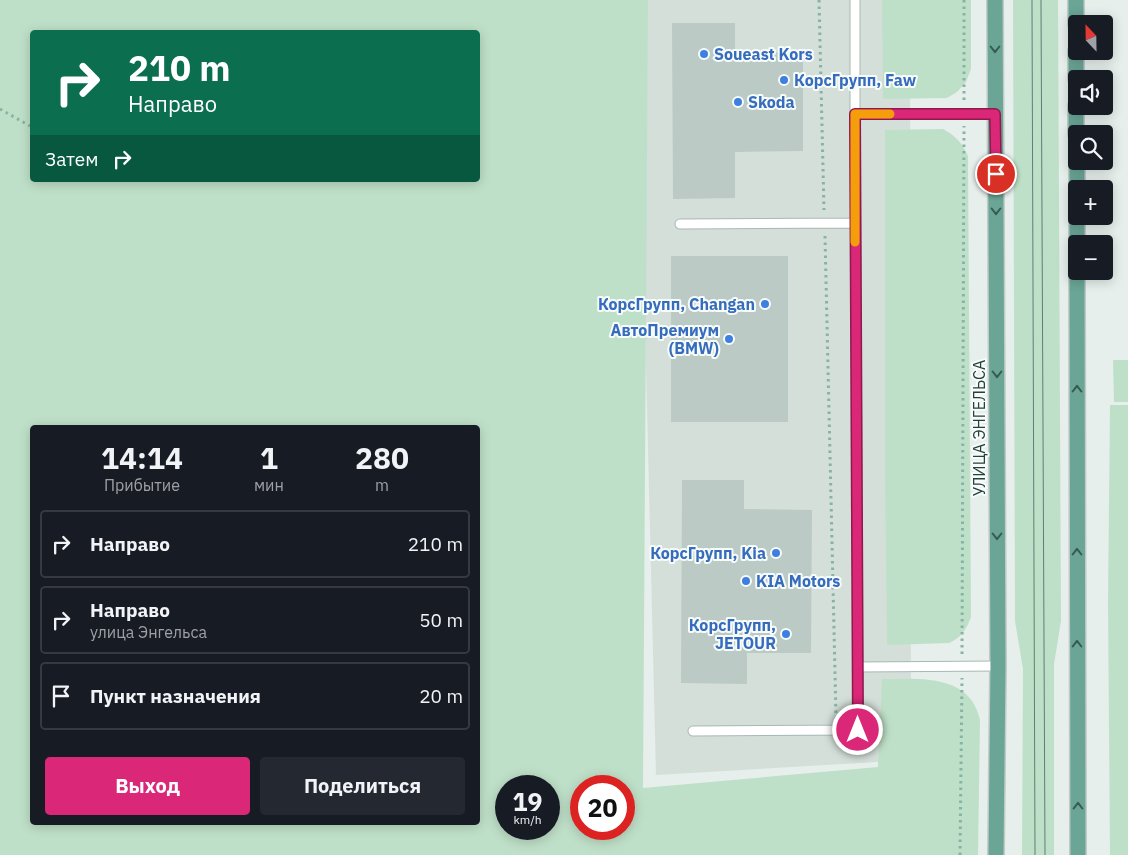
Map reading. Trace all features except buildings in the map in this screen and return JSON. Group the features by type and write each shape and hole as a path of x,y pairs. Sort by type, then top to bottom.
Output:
{"main road":[{"name":"УЛИЦА ЭНГЕЛЬСА","path":"994,0 998,666 996,855"},
{"path":"1076,0 1076,15"},
{"path":"1077,280 1078,855"}],"lane":[{"path":"693,731 858,730 855,0"},
{"path":"855,114 995,114"},
{"path":"680,224 855,223"},
{"path":"858,667 998,666"}],"path":[{"path":"819,0 836,730"},
{"path":"960,855 964,0"},
{"path":"0,108 30,126"}],"shaded area":[{"path":"637,0 910,0 911,760 656,775"}],"green space":[{"path":"0,0 648,0 643,788 878,767 882,679 927,680 954,686 966,694 974,705 980,720 978,855 0,855"},
{"path":"882,0 971,0 971,69 966,82 957,92 947,98 883,99"},
{"path":"1013,0 1058,0 1061,621 1054,664 1054,855 1022,855 1023,669 1015,621"},
{"path":"943,129 958,140 968,156 971,617 963,633 949,643 887,645 885,130"},
{"path":"1113,360 1128,360 1128,402 1114,402"},
{"path":"1110,405 1128,405 1128,855 1110,855 1108,603"}],"tram line":[{"path":"1032,0 1035,855"},
{"path":"1041,0 1045,855"}],"slow traffic":[{"path":"855,242 855,114 890,114"}],"place":[{"name":"Soueast Kors","path":"704,54"},
{"name":"КорсГрупп, Faw","path":"784,80"},
{"name":"Skoda","path":"738,102"},
{"name":"КорсГрупп, Changan","path":"765,304"},
{"name":"АвтоПремиум (BMW)","path":"729,339"},
{"name":"КорсГрупп, Kia","path":"776,553"},
{"name":"KIA Motors","path":"746,581"},
{"name":"КорсГрупп, JETOUR","path":"786,634"}],"route":[{"path":"858,730 855,114 995,114 996,174"}]}
